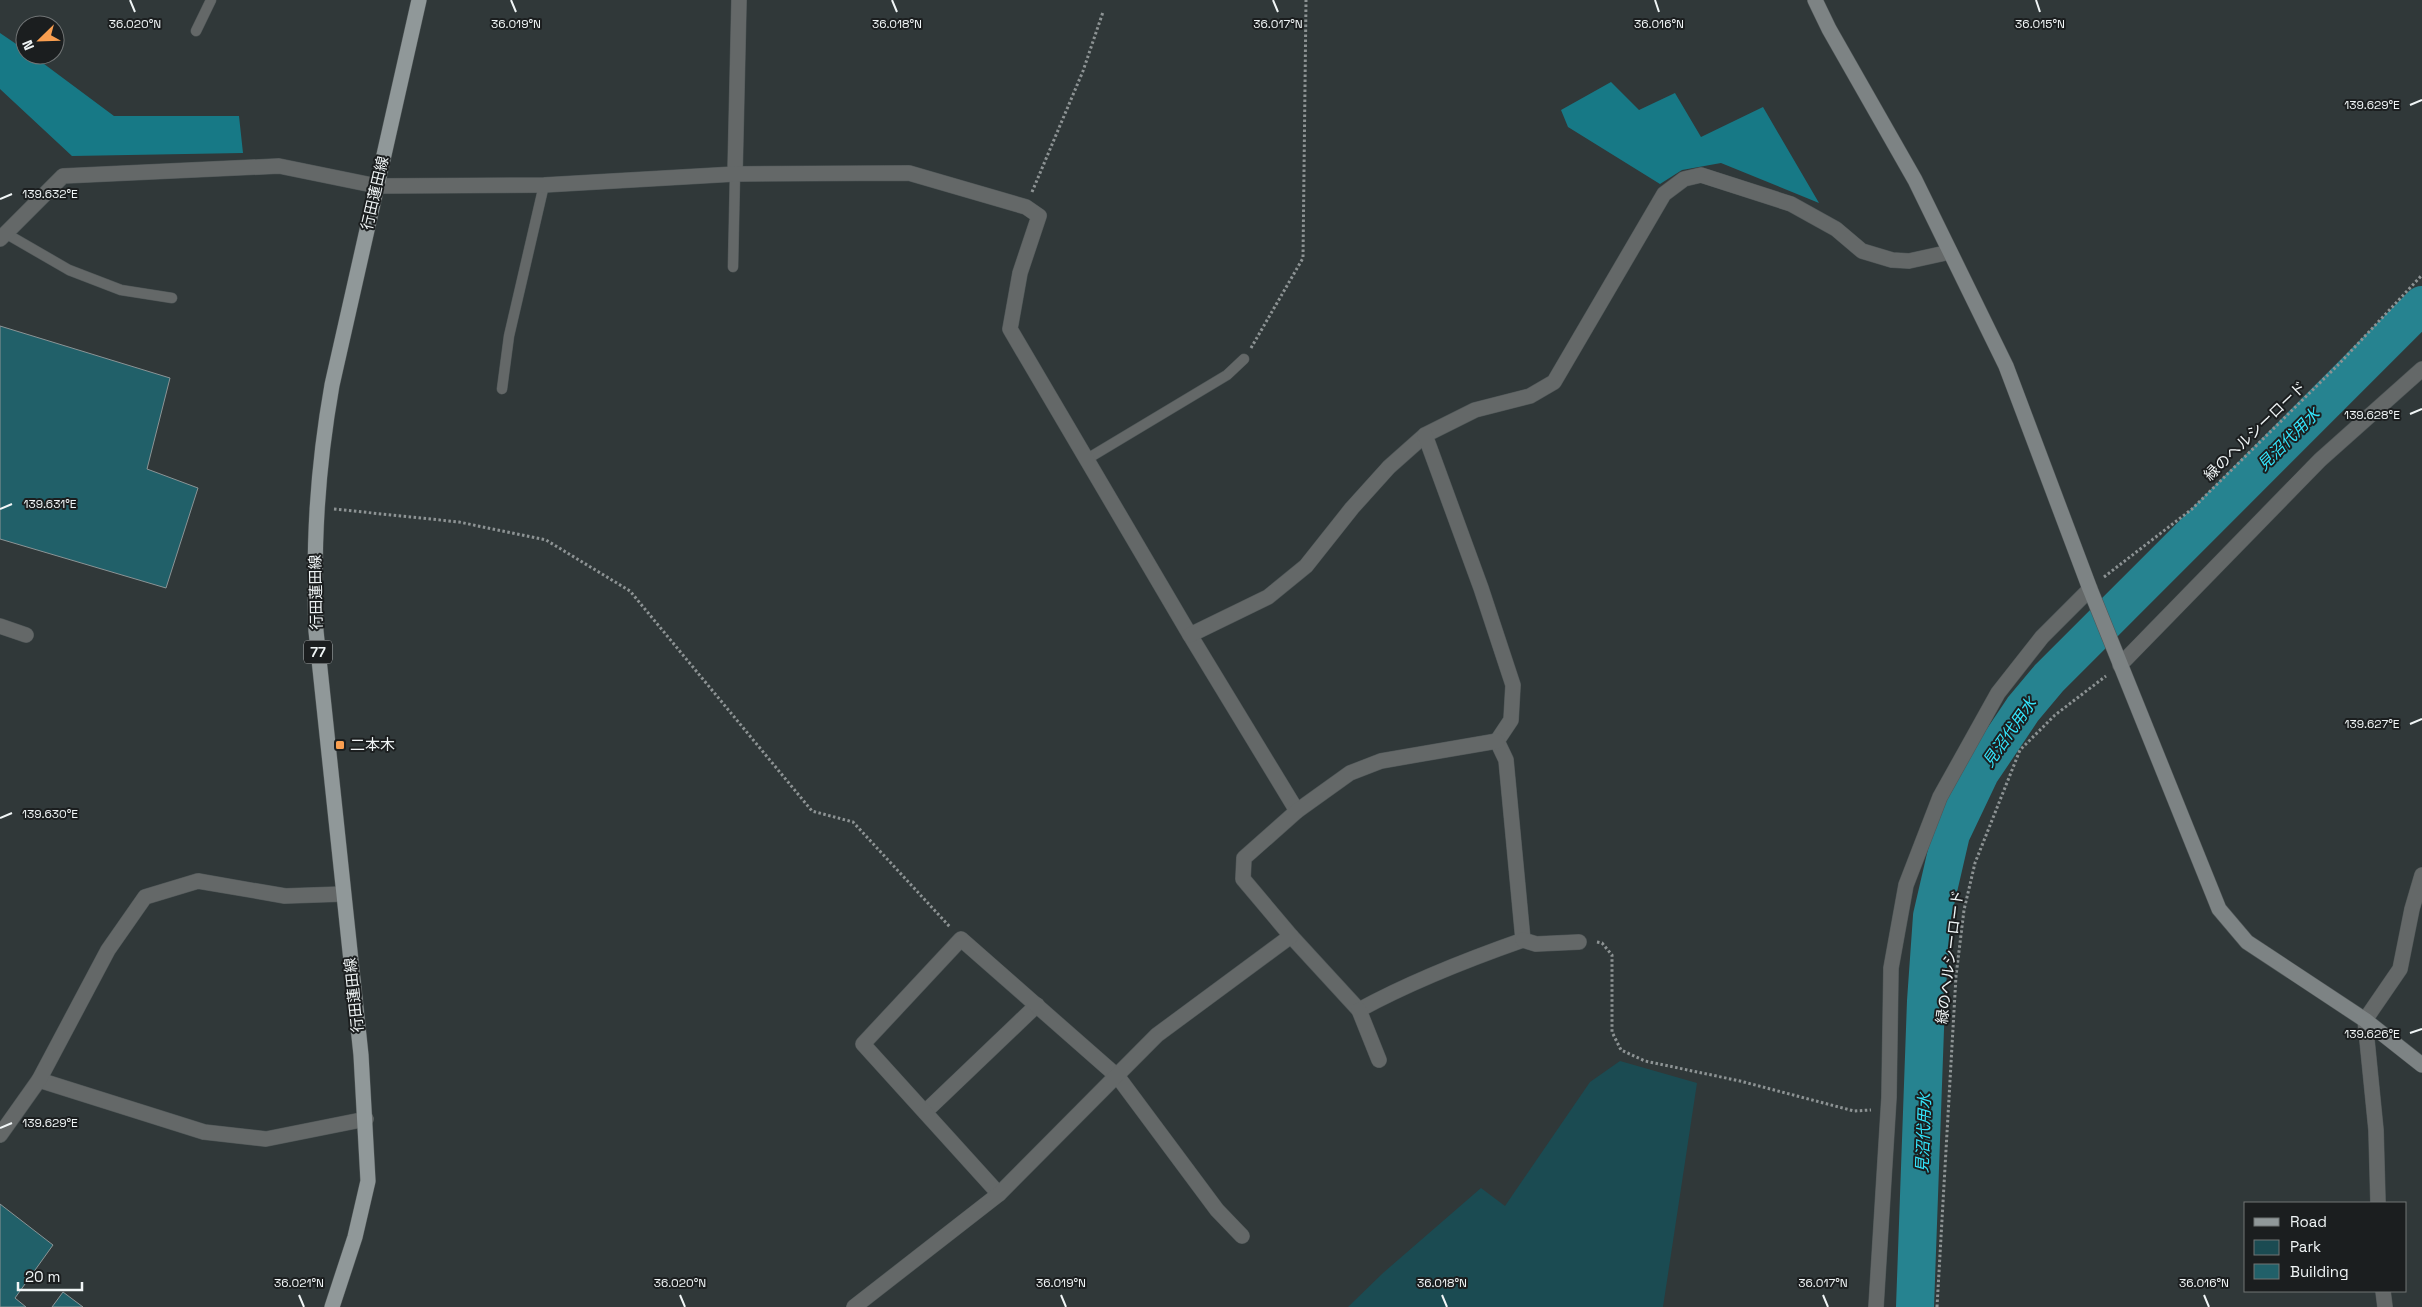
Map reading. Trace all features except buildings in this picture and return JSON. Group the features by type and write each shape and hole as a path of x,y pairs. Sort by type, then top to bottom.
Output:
{"main road":[{"name":"行田蓮田線","path":"332,1307 355,1237 368,1181 361,1055 316,631 314,571 316,507 321,448 332,385 419,0"}],"street":[{"path":"735,174 739,0"},
{"path":"1815,0 1829,29 1915,180 2006,366 2118,658 2220,909 2247,942 2365,1020 2422,1065"},
{"path":"2,236 63,176 279,166 376,186 544,185 735,174 909,173 1026,207 1039,216 1020,273 1010,329 1190,635 1297,811"},
{"path":"1190,635 1268,597 1306,566 1352,508 1389,467 1425,435 1475,410 1530,396 1554,382 1664,194 1684,179 1701,175 1790,204 1836,229 1862,252 1892,260 1909,261 1950,252"},
{"path":"2118,658 2320,460 2422,370"},
{"path":"1379,1060 1359,1010 1243,879 1244,858 1297,811 1350,773 1381,761 1497,741 1511,720 1513,685 1481,588 1425,435"},
{"path":"1876,1307 1888,1109 1891,968 1906,885 1940,797 1998,693 2042,637 2092,592"},
{"path":"0,626 26,635"},
{"path":"1497,741 1506,760 1522,940"},
{"path":"2378,1202 2376,1130 2365,1020 2400,969 2412,909 2422,875"},
{"path":"0,1135 39,1080 108,950 145,897 198,881 285,896 343,894"},
{"path":"854,1307 999,1194 1118,1077 1157,1035 1292,936"},
{"path":"999,1194 862,1044 961,939 1118,1077 1217,1210 1242,1236"},
{"path":"1359,1010 1396,990 1448,967 1522,940 1536,944 1579,942"},
{"path":"925,1112 1037,1006"},
{"path":"39,1080 204,1132 266,1140 366,1119"},
{"path":"2383,1292 2385,1307"}],"lane":[{"path":"196,30 211,0"},
{"path":"733,267 735,174"},
{"path":"502,389 509,336 544,185"},
{"path":"2,236 69,270 121,290 172,298"},
{"path":"1087,460 1227,375 1244,359"}],"path":[{"path":"1244,359 1303,258 1306,0"},
{"path":"1026,207 1083,71 1103,12"},
{"name":"緑のヘルシーロード","path":"2092,592 2192,508 2338,364 2422,275"},
{"path":"316,507 459,522 546,540 630,591 812,811 853,822 961,939"},
{"name":"緑のヘルシーロード","path":"1937,1307 1956,976 1964,910 1975,863 2020,750 2055,714 2118,658"},
{"path":"1579,942 1602,943 1612,955 1612,1032 1621,1050 1645,1061 1740,1081 1854,1111 1888,1109"}],"green space":[{"path":"1620,1061 1697,1083 1663,1307 1348,1307 1383,1273 1481,1188 1505,1206 1590,1082"}],"shaded area":[{"path":"0,33 15,43 15,65 45,65 114,116 239,116 243,153 72,156 0,89"},
{"path":"1611,82 1639,110 1675,93 1701,137 1763,107 1819,203 1721,163 1682,170 1660,184 1568,127 1561,110"}],"waterway":[{"name":"見沼代用水","path":"1915,1307 1926,1001 1932,916 1951,834 1980,773 2023,709 2049,678 2422,305"}],"place":[{"name":"二本木","path":"340,745"}]}
